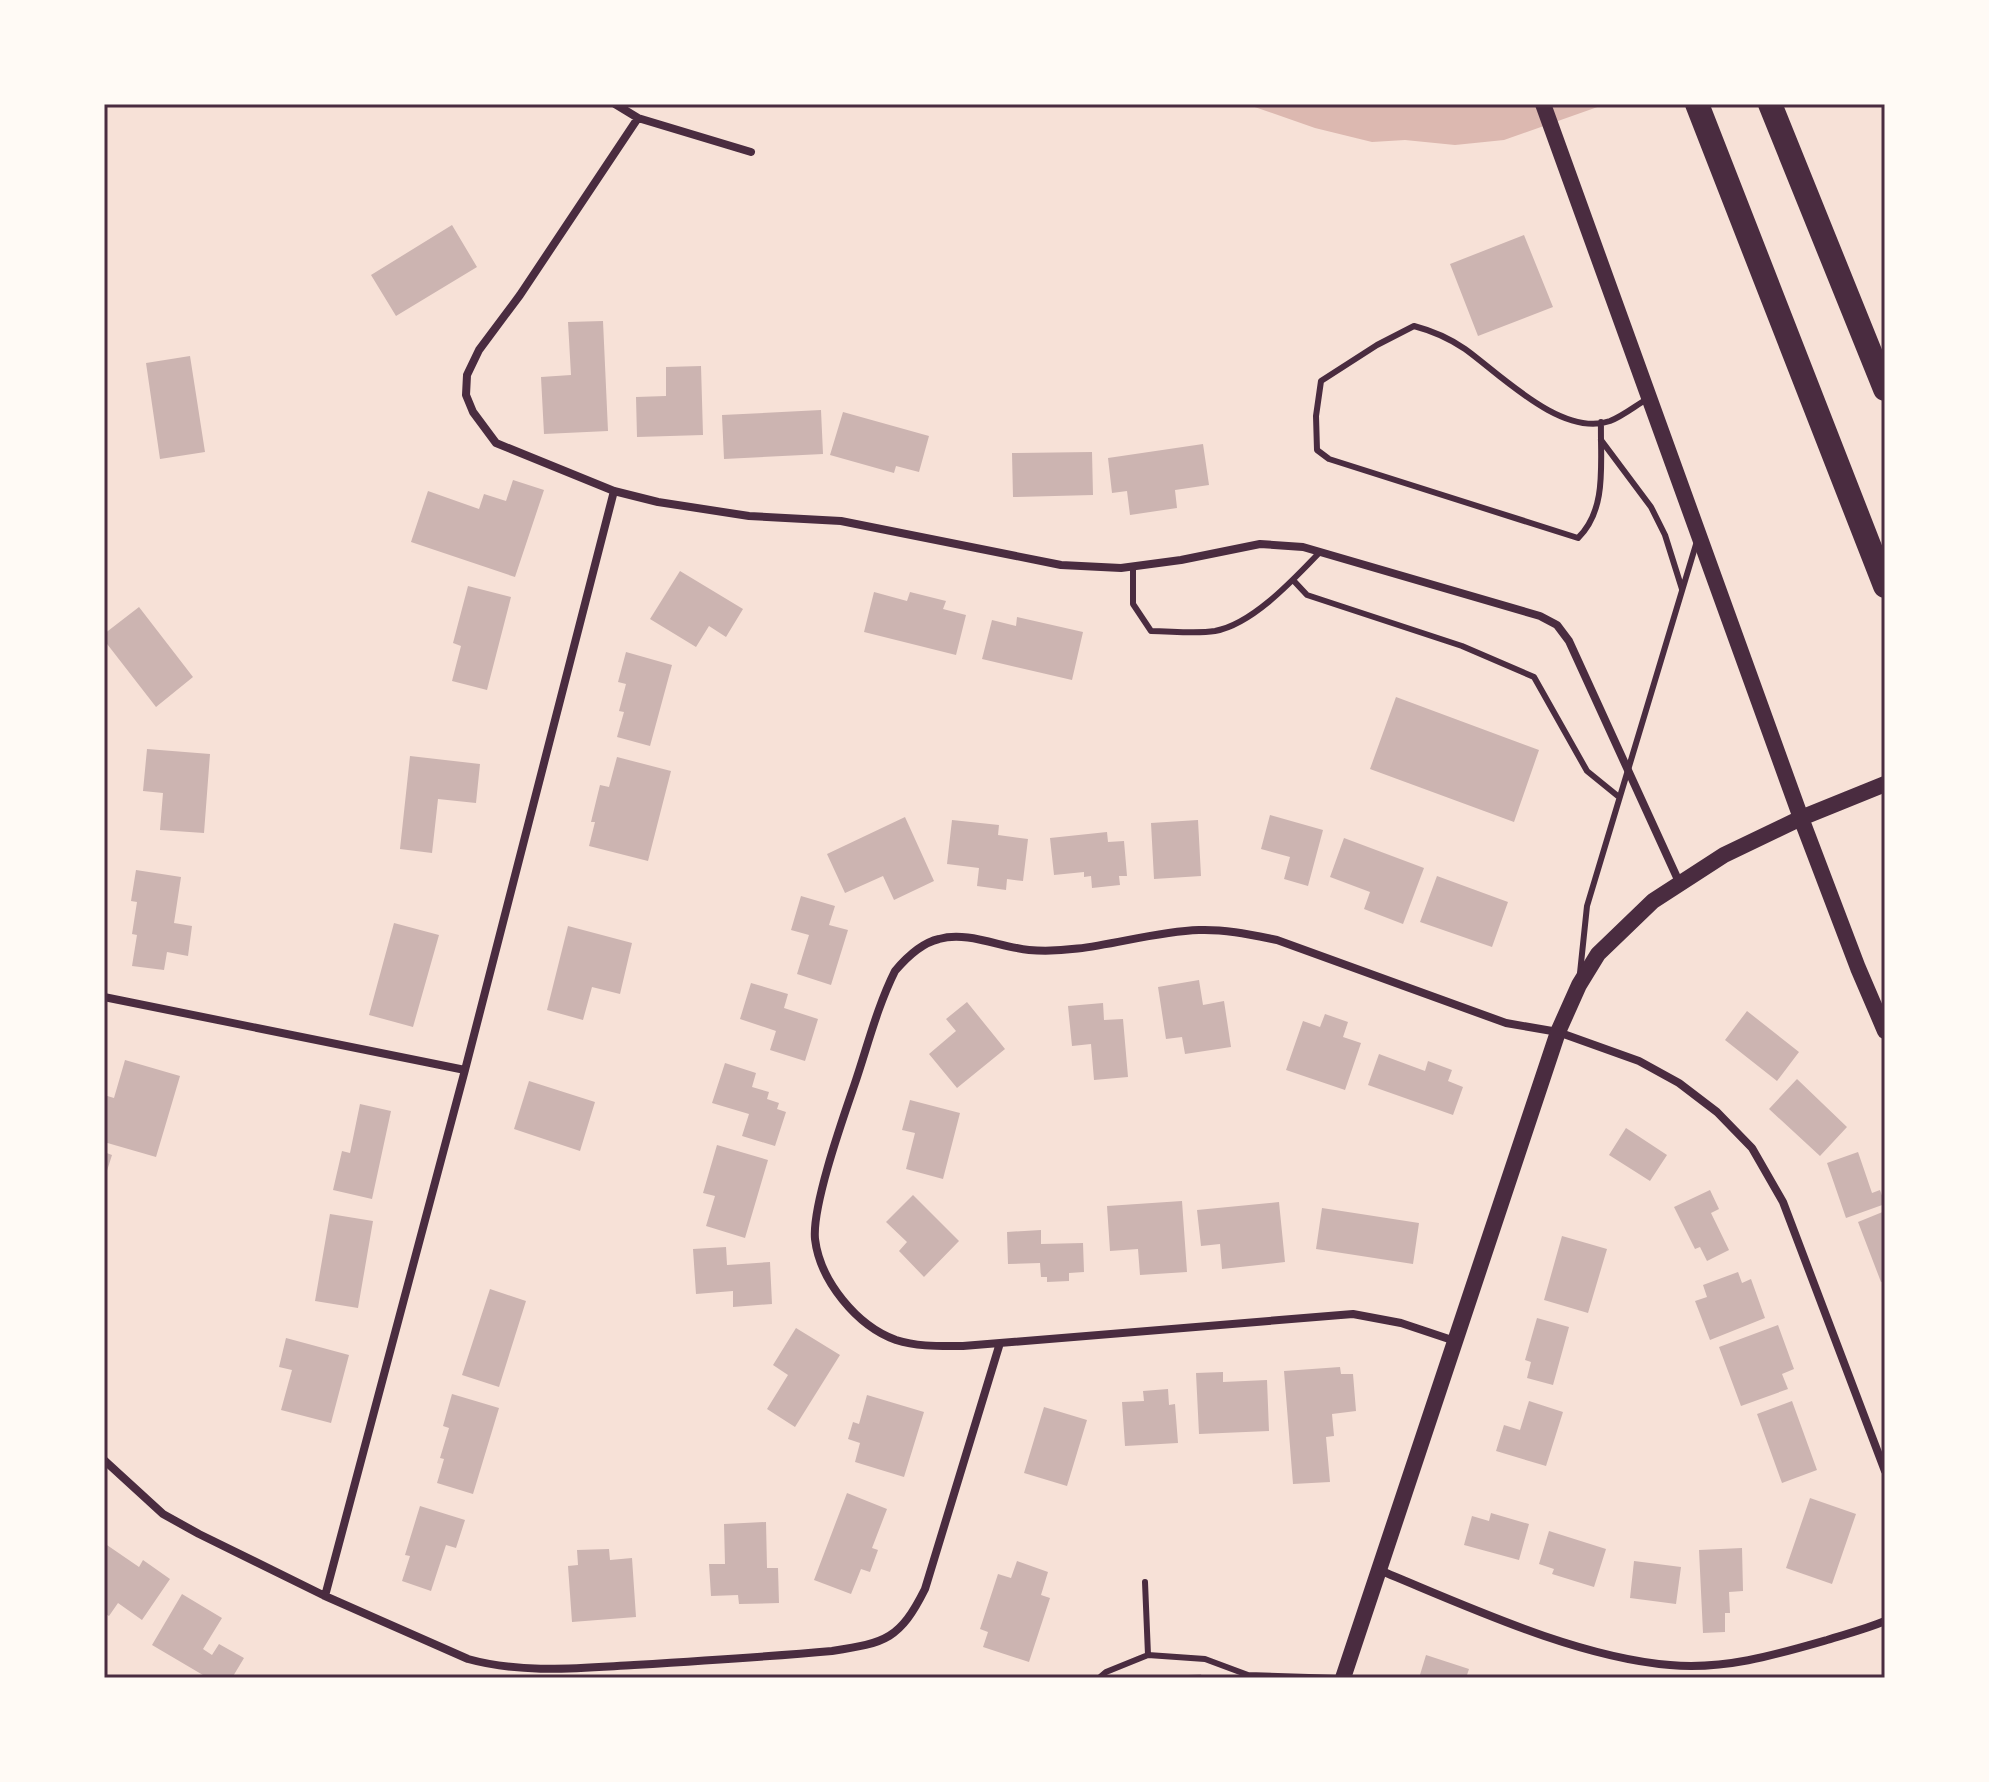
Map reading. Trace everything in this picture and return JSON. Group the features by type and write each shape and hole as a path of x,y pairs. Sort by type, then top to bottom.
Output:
{"highway":[{"path":"1697,104 1885,586"},
{"path":"1772,108 1885,389"}],"main road":[{"path":"1543,104 1801,818 1885,1031"},
{"path":"1343,1678 1558,1032 1579,985 1598,954 1653,901 1724,855 1801,818 1885,784"}],"street":[{"path":"615,104 638,118 751,152"},
{"path":"638,118 520,295 479,350 467,375 466,395 473,412 496,443 614,491 658,502 749,516 841,521 1061,565 1133,567 1260,544 1303,547 1521,609 1557,625 1569,641 1680,884"},
{"path":"325,1596 614,491"},
{"path":"1455,1341 1401,1323 1353,1314 1000,1343 923,1346 895,1340 870,1325 841,1298 821,1262 815,1240 816,1214 848,1104 895,971 907,957 929,942 956,936 1029,950 1066,949 1199,930 1239,933 1291,944 1506,1023 1558,1032 1639,1061 1679,1083 1717,1112 1752,1148 1783,1202 1885,1471"},
{"path":"104,997 465,1070"},
{"path":"104,1460 163,1514 325,1596 488,1665 581,1668 864,1647 885,1640 911,1617 925,1589 1000,1343"},
{"path":"1379,1570 1516,1625 1608,1654 1670,1665 1713,1665 1756,1659 1885,1621"}],"lane":[{"path":"1601,422 1598,506 1588,528 1578,538 1329,459 1317,450 1316,416 1321,381 1377,345 1414,326 1438,333 1463,348 1537,406 1588,424 1601,422 1610,421 1650,397"},
{"path":"1601,440 1651,507 1665,535 1682,589"},
{"path":"1579,985 1587,906 1699,534"},
{"path":"1133,567 1133,604 1151,631 1215,631 1241,621 1293,580 1320,552"},
{"path":"1293,580 1307,595 1462,646 1534,677 1587,771 1619,797"},
{"path":"1145,1582 1148,1655"},
{"path":"1099,1678 1106,1672 1148,1655 1205,1659 1248,1675 1343,1678"}],"shaded area":[{"path":"1246,104 1606,104 1504,140 1455,145 1405,140 1372,142 1315,128"}],"building":[{"path":"452,225 477,267 396,316 371,275"},
{"path":"1524,235 1553,307 1478,336 1450,264"},
{"path":"603,321 608,431 544,434 541,377 571,375 568,322"},
{"path":"190,356 205,452 160,459 146,363"},
{"path":"701,366 703,435 637,437 636,397 666,396 666,367"},
{"path":"821,410 823,454 724,459 722,415"},
{"path":"843,412 929,436 919,472 896,466 894,473 830,455"},
{"path":"1203,444 1209,485 1175,490 1177,508 1130,515 1127,491 1112,493 1108,458"},
{"path":"1092,452 1093,495 1013,497 1012,453"},
{"path":"513,480 544,490 515,577 411,542 428,491 479,509 484,494 506,501"},
{"path":"680,571 743,609 726,637 709,626 696,647 650,619"},
{"path":"468,586 511,597 487,690 452,681 461,646 453,643"},
{"path":"874,592 907,601 910,592 946,601 943,609 966,615 956,655 864,632"},
{"path":"139,607 193,677 156,707 104,640 104,634"},
{"path":"1017,617 1083,632 1072,680 982,659 992,620 1016,626"},
{"path":"626,652 672,665 650,746 617,737 624,712 619,711 626,684 618,682"},
{"path":"1396,697 1539,750 1514,822 1370,769"},
{"path":"147,749 210,754 204,833 160,830 163,793 143,791"},
{"path":"410,756 480,764 476,803 438,799 432,853 400,849"},
{"path":"617,757 671,771 648,861 589,846 600,785 609,787"},
{"path":"1270,815 1323,830 1308,886 1284,879 1290,857 1261,849"},
{"path":"905,817 934,881 894,900 883,876 845,893 827,854"},
{"path":"952,820 999,825 998,835 1028,839 1023,881 1007,879 1006,890 977,886 979,868 947,864"},
{"path":"1198,820 1201,876 1154,879 1151,823"},
{"path":"1107,832 1108,842 1124,841 1127,876 1119,876 1120,885 1092,888 1091,876 1084,877 1084,872 1054,875 1050,838"},
{"path":"1344,838 1424,868 1403,924 1364,909 1370,892 1330,877"},
{"path":"136,870 181,877 174,923 192,926 188,956 167,952 164,970 132,966 137,935 132,934 137,902 131,901"},
{"path":"1437,876 1508,902 1492,947 1420,922"},
{"path":"801,896 835,906 829,925 848,930 831,985 797,974 809,935 791,930"},
{"path":"394,923 439,935 413,1027 369,1015"},
{"path":"568,926 632,943 620,994 592,987 583,1020 547,1010"},
{"path":"1199,980 1203,1005 1224,1001 1231,1047 1185,1054 1182,1037 1166,1039 1158,987"},
{"path":"751,983 788,994 784,1008 818,1019 805,1061 770,1050 776,1031 740,1019"},
{"path":"967,1002 1005,1049 957,1088 929,1054 956,1031 946,1019"},
{"path":"1103,1003 1104,1020 1123,1019 1128,1077 1094,1080 1091,1044 1072,1046 1068,1006"},
{"path":"1747,1011 1799,1052 1777,1081 1725,1040"},
{"path":"1325,1014 1348,1022 1343,1037 1361,1043 1345,1090 1286,1070 1303,1021 1320,1027"},
{"path":"1379,1054 1425,1071 1428,1061 1452,1070 1448,1081 1463,1087 1453,1115 1368,1085"},
{"path":"125,1060 180,1076 156,1157 104,1142 104,1095 114,1098"},
{"path":"725,1063 756,1073 752,1087 769,1092 767,1099 779,1103 777,1109 786,1112 775,1146 742,1136 749,1114 712,1103"},
{"path":"1797,1079 1847,1127 1820,1156 1769,1109"},
{"path":"529,1081 595,1102 580,1151 514,1129"},
{"path":"910,1100 960,1113 943,1179 906,1169 915,1133 902,1130"},
{"path":"360,1104 391,1111 372,1199 333,1190 342,1151 350,1153"},
{"path":"1626,1128 1667,1155 1650,1181 1609,1155"},
{"path":"717,1145 768,1160 745,1238 706,1226 715,1196 703,1193"},
{"path":"104,1152 112,1155 105,1177 104,1177"},
{"path":"1858,1152 1872,1193 1880,1190 1885,1204 1846,1218 1827,1163"},
{"path":"1710,1190 1719,1209 1711,1213 1729,1250 1707,1261 1700,1247 1695,1249 1674,1207"},
{"path":"913,1195 959,1241 924,1277 899,1251 907,1242 886,1222"},
{"path":"1182,1201 1187,1272 1140,1275 1138,1249 1110,1251 1107,1206"},
{"path":"1279,1202 1285,1262 1222,1269 1220,1244 1201,1246 1197,1210"},
{"path":"1322,1208 1419,1223 1413,1264 1316,1249"},
{"path":"1885,1211 1885,1281 1881,1282 1858,1222"},
{"path":"330,1214 373,1221 358,1308 315,1301"},
{"path":"1041,1230 1041,1244 1083,1243 1084,1272 1069,1273 1069,1281 1047,1282 1047,1277 1041,1277 1040,1263 1008,1264 1007,1232"},
{"path":"1562,1236 1607,1249 1588,1313 1544,1300"},
{"path":"726,1247 727,1265 770,1262 772,1304 733,1307 733,1291 696,1294 693,1249"},
{"path":"1738,1272 1742,1283 1751,1279 1765,1318 1710,1340 1695,1301 1707,1297 1703,1285"},
{"path":"490,1289 526,1301 499,1387 462,1375"},
{"path":"1537,1318 1569,1327 1553,1385 1527,1378 1531,1362 1525,1360"},
{"path":"1778,1325 1794,1369 1782,1374 1788,1389 1741,1406 1719,1347"},
{"path":"796,1328 840,1355 795,1427 767,1409 788,1375 773,1365"},
{"path":"286,1338 349,1355 331,1423 281,1410 292,1370 279,1367"},
{"path":"1340,1367 1341,1374 1353,1374 1356,1411 1332,1414 1334,1436 1326,1437 1330,1482 1293,1484 1284,1371"},
{"path":"1223,1372 1223,1382 1267,1380 1269,1431 1199,1434 1196,1373"},
{"path":"1168,1389 1169,1405 1175,1404 1178,1443 1125,1446 1122,1402 1144,1401 1143,1391"},
{"path":"452,1394 499,1408 473,1494 437,1483 449,1428 443,1426"},
{"path":"867,1395 924,1412 904,1477 855,1462 860,1443 848,1439 853,1422 859,1424"},
{"path":"1529,1401 1563,1412 1546,1466 1496,1451 1504,1425 1520,1430"},
{"path":"1792,1401 1817,1470 1782,1483 1757,1414"},
{"path":"1044,1407 1087,1420 1067,1486 1024,1473"},
{"path":"847,1493 887,1509 872,1548 878,1550 870,1572 861,1569 851,1594 814,1580"},
{"path":"1810,1498 1856,1514 1832,1584 1786,1568"},
{"path":"420,1506 465,1520 456,1548 446,1545 431,1591 402,1581 410,1556 405,1555"},
{"path":"1491,1513 1529,1524 1519,1560 1464,1545 1472,1516 1489,1521"},
{"path":"766,1522 767,1568 778,1568 779,1603 739,1604 738,1595 711,1596 709,1564 725,1564 724,1524"},
{"path":"1549,1531 1606,1549 1594,1587 1552,1574 1554,1569 1539,1564"},
{"path":"104,1543 139,1567 143,1560 170,1579 142,1620 118,1603 109,1616 104,1613"},
{"path":"1742,1548 1743,1591 1729,1592 1730,1613 1725,1613 1725,1632 1703,1633 1699,1550"},
{"path":"609,1549 610,1560 632,1558 636,1617 572,1622 568,1566 578,1565 577,1550"},
{"path":"1017,1561 1048,1572 1041,1595 1050,1598 1029,1662 983,1647 988,1632 980,1629 998,1574 1011,1578"},
{"path":"1634,1561 1681,1567 1676,1604 1630,1598"},
{"path":"182,1594 222,1618 203,1649 212,1655 219,1644 244,1658 232,1678 208,1678 152,1645"},
{"path":"1426,1655 1469,1669 1466,1678 1419,1678"},
{"path":"1201,1674 1202,1678 1175,1676"}]}
